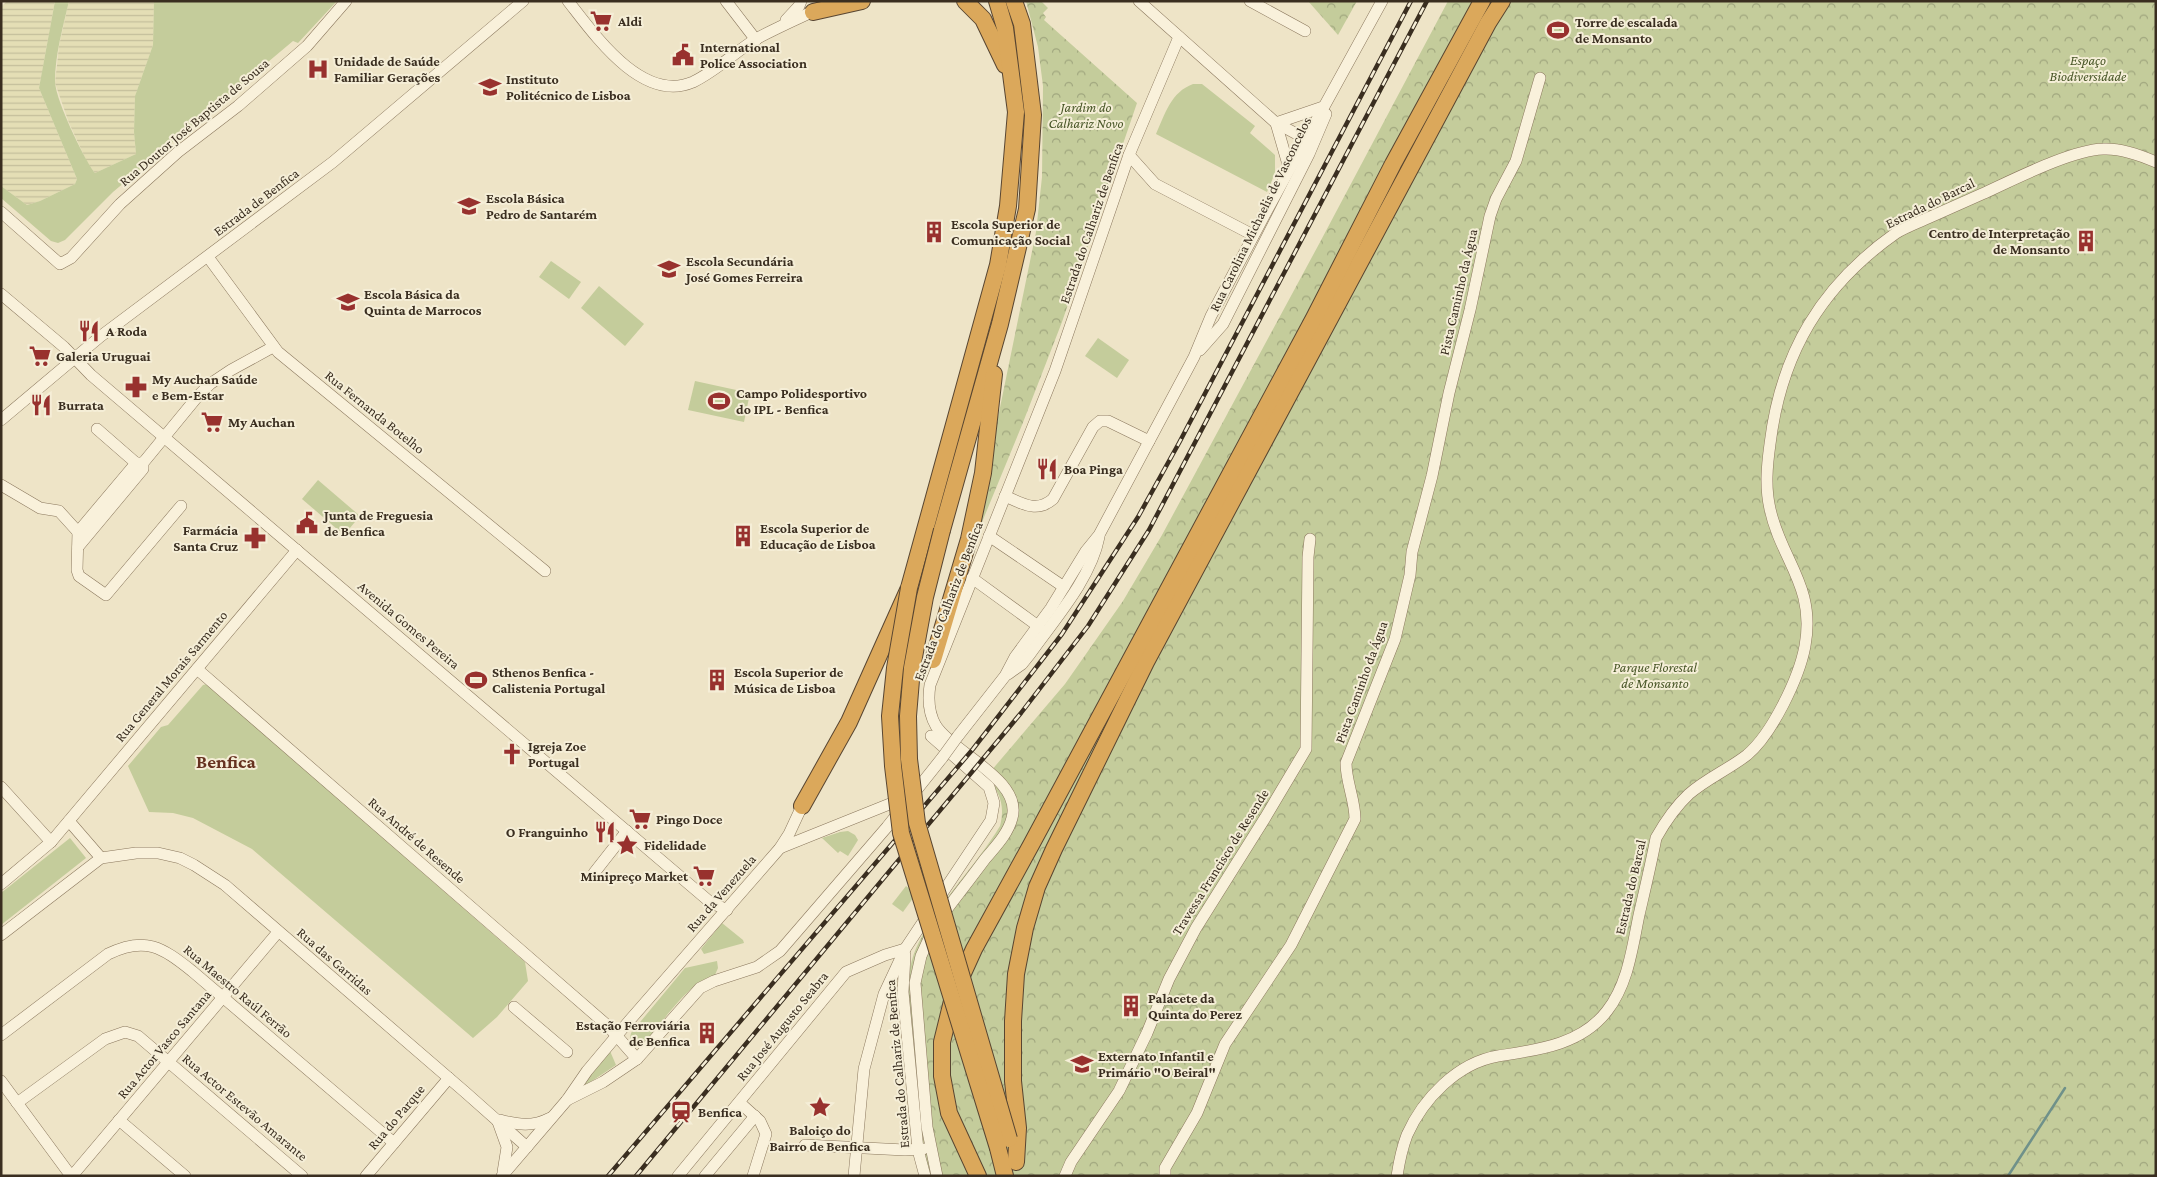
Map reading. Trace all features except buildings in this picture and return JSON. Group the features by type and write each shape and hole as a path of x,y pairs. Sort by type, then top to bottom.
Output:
{"highway":[{"path":"807,7 862,1"},
{"path":"965,1 983,19 1013,83"},
{"path":"997,1 1005,28 1016,112 1008,206 998,265 909,588 895,668 890,716 893,766 901,834 1003,1143 1018,1169"},
{"path":"1005,1176 1003,1143 918,823 909,759 908,716 912,668 925,597 1000,324 1027,209 1033,115 1022,24 1014,1"},
{"path":"978,1176 949,1113 942,1076 942,1042 954,992 977,942 1314,318 1393,164 1482,1"},
{"path":"1018,1169 1018,1128 1013,1081 1013,1021 1016,974 1025,928 1037,887 1105,743 1154,646 1502,1"},
{"path":"933,660 969,539 983,473 1000,324"},
{"path":"802,806 849,722 909,588"}],"street":[{"name":"Rua Doutor José Baptista de Sousa","path":"1,212 60,264 71,258 120,204 178,152 238,106 307,46 346,1"},
{"name":"Estrada de Benfica","path":"1,420 101,336 334,162 523,1"},
{"path":"568,1 604,47 631,71 654,82 682,86 706,75 807,7 836,1"},
{"path":"726,1 756,40"},
{"path":"1139,1 1276,123 1309,141 1323,106 1382,1"},
{"path":"1250,1 1305,32"},
{"name":"Estrada do Calhariz de Benfica","path":"938,1176 930,1147 914,983 921,956 938,921 1005,834 1012,818 1013,803 1006,788 936,726 930,709 930,685 1055,371 1129,155 1179,37"},
{"name":"Rua Carolina Michaelis de Vasconcelos","path":"1194,357 1223,324 1340,76"},
{"name":"Pista Caminho da Água","path":"1165,1176 1165,1168 1197,1113 1224,1044 1291,945 1355,819 1353,797 1346,773 1346,764 1395,639 1410,575 1412,552 1432,476 1449,393 1470,310 1484,237 1496,199 1516,161 1540,78"},
{"path":"1276,123 1323,106"},
{"path":"1276,123 1290,168"},
{"name":"Rua Carolina Michaelis de Vasconcelos","path":"751,970 766,962 788,943 887,828 1005,676 1014,657 1038,626 1086,551 1099,535 1194,357 1211,316 1253,235 1290,168 1309,141"},
{"name":"Estrada do Barcal","path":"1397,1176 1406,1137 1417,1116 1427,1102 1451,1078 1481,1061 1496,1056 1536,1051 1584,1033 1597,1022 1613,1003 1628,972 1656,838 1661,829 1690,793 1749,752 1772,725 1789,690 1805,646 1806,606 1802,586 1774,525 1767,493 1767,465 1776,408 1792,356 1802,332 1822,305 1867,255 1899,231 2002,185 2076,154 2100,149 2129,153 2156,162"},
{"path":"1129,155 1156,184 1253,235"},
{"name":"Rua Fernanda Botelho","path":"208,256 273,347 545,571"},
{"name":"Avenida Gomes Pereira","path":"1,294 165,437 710,902 727,910"},
{"path":"181,506 106,595 79,576 78,532 165,437 210,384 273,347"},
{"path":"1005,496 1031,507 1046,505 1053,499 1093,428 1100,421 1108,421 1149,441"},
{"path":"78,547 143,469 140,463 97,429"},
{"path":"1,485 40,508 59,511 78,532"},
{"name":"Rua Carolina Michaelis de Vasconcelos","path":"1005,676 1022,664 1073,593 1096,554 1099,535"},
{"path":"989,536 1064,588"},
{"name":"Travessa Francisco de Resende","path":"1065,1176 1071,1162 1119,1091 1147,1033 1169,979 1196,928 1306,749 1308,557 1310,540"},
{"name":"Rua General Morais Sarmento","path":"1,884 51,842 297,550"},
{"path":"972,578 1038,626"},
{"name":"Rua André de Resende","path":"197,669 617,1034 637,1059"},
{"name":"Estrada do Calhariz de Benfica","path":"854,1176 864,1069 884,994 905,948 991,820 994,803 989,787 931,736"},
{"path":"1,787 51,842"},
{"name":"Rua Carolina Michaelis de Vasconcelos","path":"780,848 894,803 916,789"},
{"name":"Rua da Venezuela","path":"502,1175 557,1113 587,1071 617,1034 780,848 802,806"},
{"path":"1,936 101,858 69,821"},
{"path":"594,873 627,831"},
{"name":"Rua das Garridas","path":"101,858 158,853 180,858 207,872 225,885 496,1118 526,1147"},
{"name":"Rua Actor Vasco Santana","path":"72,1176 278,932"},
{"name":"Rua Maestro Raúl Ferrão","path":"1,1035 108,954 124,946 138,944 151,946 169,953 394,1143"},
{"name":"Estrada do Calhariz de Benfica","path":"905,948 903,992 918,1150 925,1176"},
{"name":"Rua José Augusto Seabra","path":"678,1176 846,972 905,948"},
{"name":"Rua da Venezuela","path":"567,1100 603,1082 637,1059 700,988 714,981 751,970"},
{"name":"Rua da Venezuela","path":"628,1047 626,1041 628,1032 654,994"},
{"path":"514,1007 567,1052"},
{"name":"Rua Actor Estevão Amarante","path":"17,1103 105,1039 125,1032 138,1036 302,1176"},
{"name":"Rua do Parque","path":"366,1176 449,1078"},
{"path":"1,1082 72,1176"},
{"name":"Rua José Augusto Seabra","path":"740,1103 755,1116"},
{"path":"496,1118 514,1124 530,1125 542,1122 557,1113"},
{"path":"705,1176 755,1116 765,1130 765,1138 753,1176"},
{"path":"496,1118 507,1147 502,1175"},
{"path":"119,1120 185,1176"},
{"path":"805,1145 918,1150 930,1147"}],"shaded area":[{"path":"7,1 55,1 39,88 77,179 75,184 40,201 27,205 1,186 1,7"},
{"path":"69,1 154,1 153,45 135,96 134,132 136,154 95,173 88,164 69,123 55,83 59,46"}],"green space":[{"path":"55,1 69,1 56,61 56,90 71,128 95,173 136,154 134,132 135,96 153,45 154,1 337,1 298,43 293,41 113,192 65,240 58,243 51,241 1,198 1,186 27,205 40,201 75,184 77,179 39,88"},
{"name":"Jardim do Calhariz Novo","path":"1026,1 1041,1 1048,8 1043,13 1046,17 1044,20 1137,103 1062,322 971,549 1036,232 1042,177 1043,86 1038,47"},
{"path":"1308,1 1357,1 1338,35"},
{"name":"Parque Florestal de Monsanto","path":"1448,1 2156,1 2156,1176 930,1176 920,1119 909,1016 908,986 910,970 919,942 937,912 1000,826 1002,806 995,788 985,778 1065,684 1123,601 1162,535"},
{"path":"1193,84 1202,84 1255,126 1250,133 1275,155 1275,173 1267,192 1156,134 1174,98 1179,92"},
{"path":"551,261 581,282 569,299 539,277"},
{"path":"599,286 644,324 625,346 581,308"},
{"path":"1098,338 1129,360 1117,378 1085,356"},
{"name":"Campo Polidesportivo do IPL - Benfica","path":"695,381 750,393 744,422 688,410"},
{"path":"318,480 360,516 344,535 302,499"},
{"path":"207,684 525,962 528,981 497,1017 473,1038 252,849 193,818 173,813 149,812 128,766 161,727 168,725 203,685"},
{"path":"848,831 855,835 858,840 848,856 840,851 838,853 822,838 840,832"},
{"path":"70,838 86,858 1,925 1,893"},
{"path":"906,886 916,894 903,912 892,904"},
{"path":"722,923 743,940 744,943 704,954 701,949"},
{"path":"717,961 718,968 715,975 695,986 686,994 647,1040 641,1044 633,1043 630,1038 631,1033 685,968"},
{"path":"610,1051 616,1065 583,1087 582,1084"}],"waterway":[{"path":"2008,1176 2065,1088"}],"railway":[{"path":"608,1176 973,749 1062,634 1138,517 1179,443 1411,1"},
{"path":"636,1176 1021,713 1088,626 1149,530 1427,1"}],"place":[{"name":"Aldi","path":"601,21"},
{"name":"Torre de escalada de Monsanto","path":"1558,30"},
{"name":"International Police Association","path":"683,55"},
{"name":"Unidade de Saúde Familiar Gerações","path":"318,69"},
{"name":"Instituto Politécnico de Lisboa","path":"490,87"},
{"name":"Escola Básica Pedro de Santarém","path":"469,206"},
{"name":"Escola Superior de Comunicação Social","path":"934,232"},
{"name":"Centro de Interpretação de Monsanto","path":"2086,241"},
{"name":"Escola Secundária José Gomes Ferreira","path":"669,269"},
{"name":"Escola Básica da Quinta de Marrocos","path":"348,302"},
{"name":"A Roda","path":"89,331"},
{"name":"Galeria Uruguai","path":"40,356"},
{"name":"My Auchan Saúde e Bem-Estar","path":"136,387"},
{"name":"Campo Polidesportivo do IPL - Benfica","path":"719,401"},
{"name":"Burrata","path":"41,405"},
{"name":"My Auchan","path":"212,422"},
{"name":"Boa Pinga","path":"1047,469"},
{"name":"Junta de Freguesia de Benfica","path":"307,523"},
{"name":"Escola Superior de Educação de Lisboa","path":"743,536"},
{"name":"Farmácia Santa Cruz","path":"255,538"},
{"name":"Sthenos Benfica - Calistenia Portugal","path":"476,680"},
{"name":"Escola Superior de Música de Lisboa","path":"717,680"},
{"name":"Igreja Zoe Portugal","path":"512,754"},
{"name":"Pingo Doce","path":"640,819"},
{"name":"O Franguinho","path":"605,832"},
{"name":"Fidelidade","path":"627,845"},
{"name":"Minipreço Market","path":"704,876"},
{"name":"Palacete da Quinta do Perez","path":"1131,1006"},
{"name":"Estação Ferroviária de Benfica","path":"707,1033"},
{"name":"Externato Infantil e Primário \"O Beiral\"","path":"1082,1064"},
{"name":"Baloiço do Bairro de Benfica","path":"820,1107"},
{"name":"Benfica","path":"681,1112"}],"district":[{"name":"Benfica","path":"226,761"}],"park label":[{"name":"Espaço Biodiversidade","path":"2088,68"}]}
